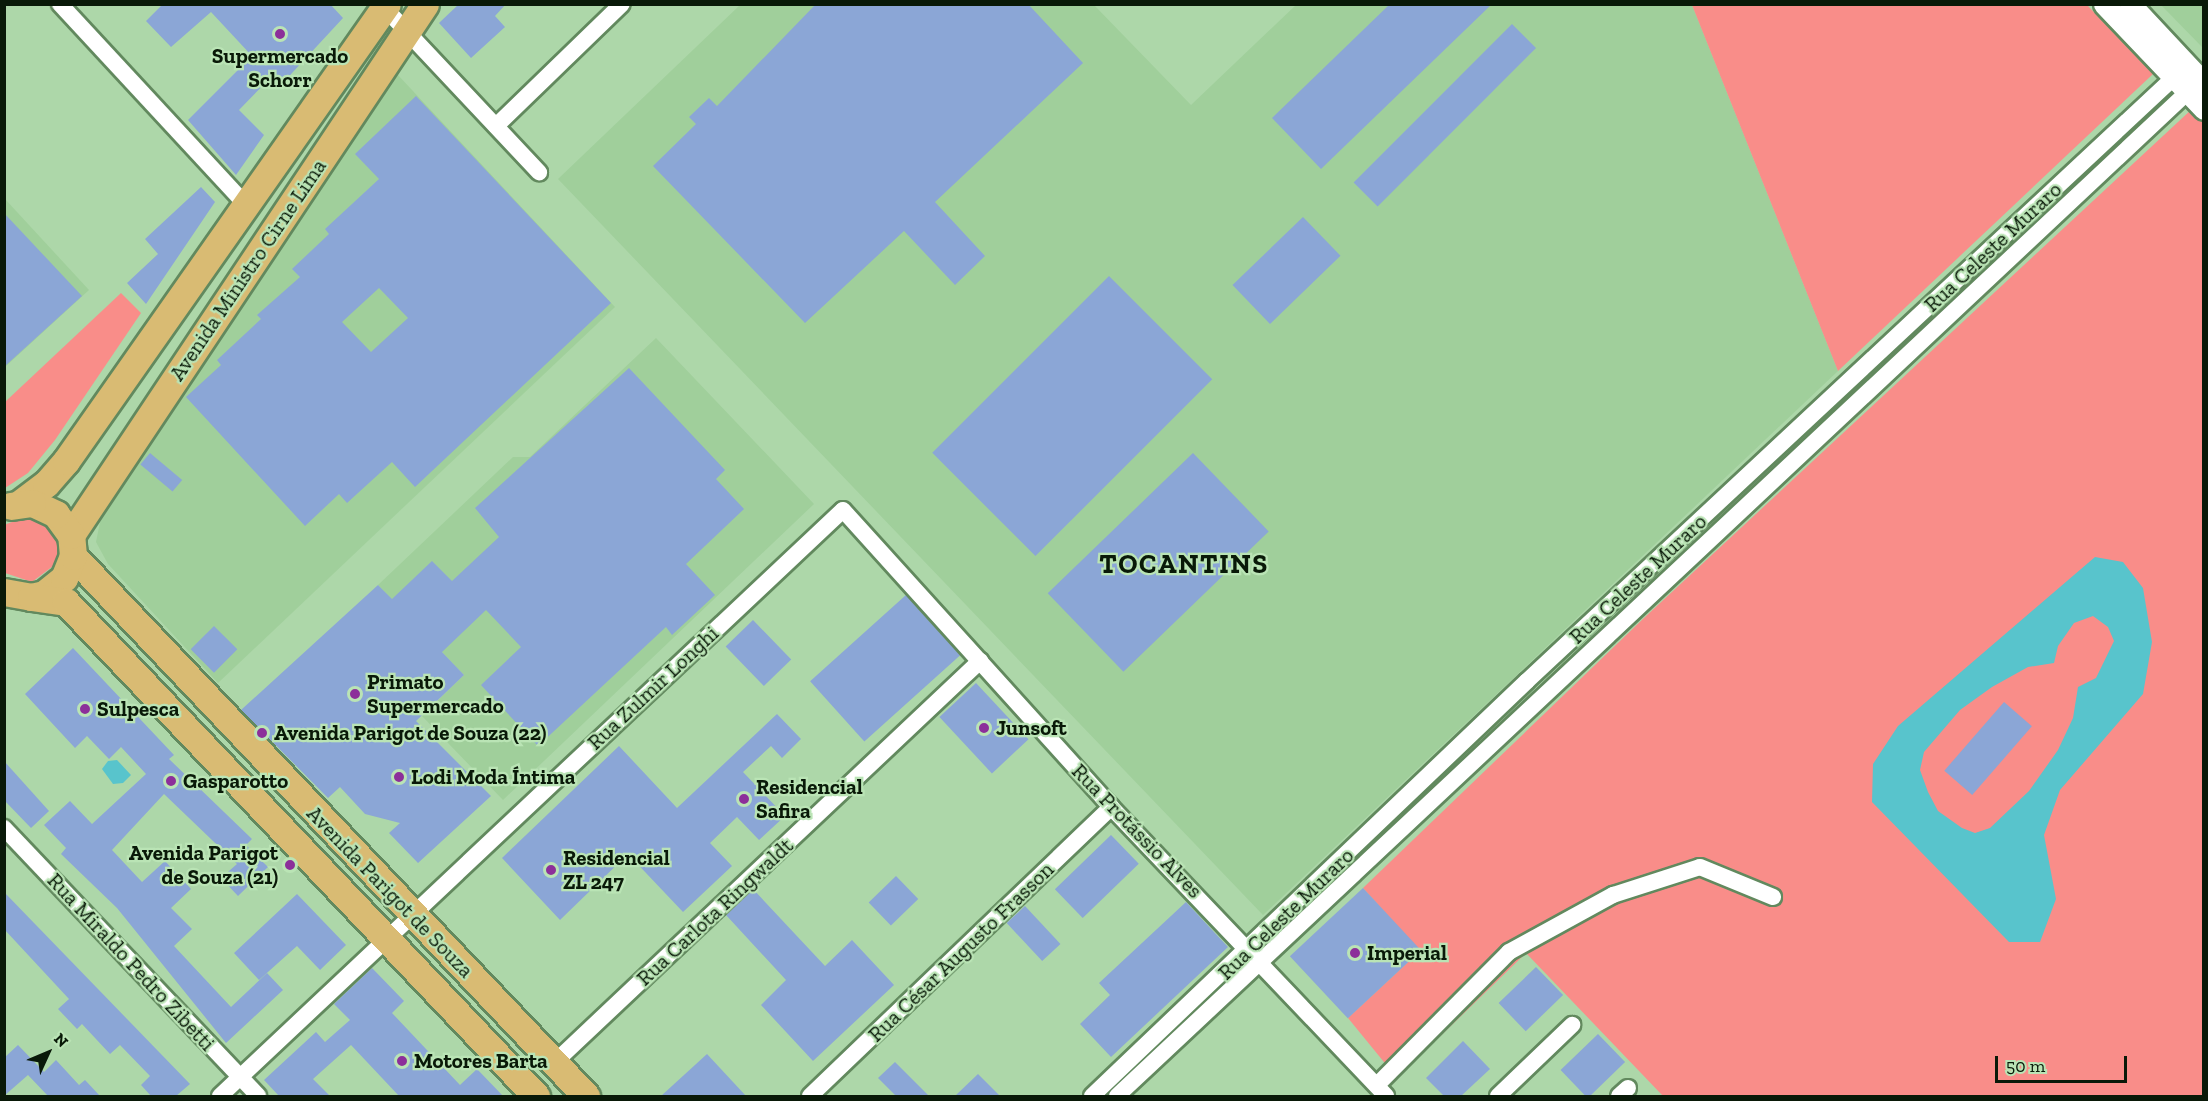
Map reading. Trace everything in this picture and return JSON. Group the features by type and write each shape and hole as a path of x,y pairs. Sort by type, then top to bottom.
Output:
{"main road":[{"name":"Avenida Ministro Cirne Lima","path":"14,600 60,583 72,546 425,4"},
{"name":"Avenida Ministro Cirne Lima","path":"12,506 46,484 66,461 247,206 384,6"},
{"name":"Avenida Parigot de Souza","path":"12,506 32,503 56,514 72,546 411,915 586,1096"},
{"name":"Avenida Parigot de Souza","path":"14,600 66,602 536,1096"},
{"path":"321,869 386,922 411,915"},
{"path":"387,939 404,932 414,933 460,981 496,1002"}],"street":[{"path":"60,4 247,206"},
{"path":"496,126 622,4"},
{"path":"2104,4 2190,80"},
{"path":"2130,4 2190,80 2204,109"},
{"path":"384,6 539,172"},
{"name":"Rua Celeste Muraro","path":"1092,1096 1250,949 1527,681 2190,80"},
{"name":"Rua Celeste Muraro","path":"1117,1096 1262,962 2190,80"},
{"name":"Rua Protássio Alves","path":"843,510 1112,807 1250,949 1382,1091"},
{"name":"Rua Zulmir Longhi","path":"387,939 843,510"},
{"name":"Rua Carlota Ringwaldt","path":"554,1063 980,661"},
{"name":"Rua César Augusto Frasson","path":"810,1096 1112,807"},
{"name":"Rua Miraldo Pedro Zibetti","path":"4,828 258,1096"},
{"path":"1382,1091 1509,952 1613,895 1700,867 1773,897"},
{"path":"220,1096 387,939"},
{"path":"1498,1096 1572,1025"}],"shaded area":[{"path":"740,5 1094,5 1191,105 1296,5 1692,5 1838,371 1263,915 558,179"},
{"path":"1692,5 2087,5 2153,74 1838,371"},
{"path":"2161,5 2203,5 2203,48"},
{"path":"397,74 615,307 218,683 108,564 96,542 100,522"},
{"path":"2192,109 2204,121 2203,1096 1663,1096 1526,953 1397,1078 1348,1018 1420,951 1363,888 1644,618"},
{"path":"5,199 89,290 5,367"},
{"path":"121,293 141,313 55,440 28,473 5,488 5,402"},
{"path":"656,338 814,504 503,800 422,716 464,675 378,585 513,457 530,457"},
{"path":"28,516 48,523 59,542 57,563 32,582 5,573 4,525"}],"water":[{"path":"2095,557 2123,562 2143,588 2152,642 2143,694 2060,790 2044,835 2056,899 2040,942 2009,942 1872,802 1873,764 1898,726","holes":["2093,616 2108,627 2114,641 2096,678 2078,687 2073,718 2058,750 2029,791 1990,828 1975,833 1962,828 1938,811 1920,770 1924,752 1960,710 1992,687 2028,667 2054,663 2058,646 2074,623"]},
{"path":"117,760 131,775 123,783 113,784 102,769 108,761"}],"building":[{"name":"Supermercado Schorr","path":"163,4 330,4 343,18 280,86 272,76 239,110 264,135 236,175 188,120 252,56 211,12 171,47 146,21"},
{"path":"459,4 506,4 495,16 505,27 471,58 439,23"},
{"path":"816,4 1028,4 1083,63 935,202 985,256 955,285 904,231 805,323 653,166 696,124 689,117 709,98 717,106"},
{"path":"1390,4 1492,4 1321,169 1272,118"},
{"path":"1512,24 1536,48 1378,206 1354,182"},
{"path":"416,96 611,303 415,487 392,462 347,503 339,494 305,526 186,397 221,365 217,360 261,319 257,315 300,277 292,269 329,234 325,229 379,179 355,154","holes":["379,288 408,318 371,352 342,322"]},
{"path":"201,187 215,202 146,304 127,283 158,254 145,239"},
{"path":"4,213 82,296 4,367"},
{"path":"1303,217 1341,256 1270,324 1233,285"},
{"path":"1109,276 1212,379 1035,556 932,453"},
{"path":"629,368 725,470 716,479 744,509 686,564 715,595 672,635 666,627 538,746 481,685 521,647 486,610 442,652 464,675 416,721 491,796 418,863 389,833 400,823 365,814 340,787 328,798 241,710 378,585 392,599 432,561 452,581 499,537 475,508"},
{"path":"150,453 182,480 173,491 140,464"},
{"path":"1193,453 1269,531 1123,672 1048,593"},
{"path":"906,595 960,655 864,742 810,681"},
{"path":"753,620 791,660 764,686 726,646"},
{"path":"214,626 237,649 214,673 191,649"},
{"path":"73,648 174,755 169,759 252,839 246,845 268,867 238,896 221,878 237,864 164,794 112,850 142,882 165,861 191,889 171,908 192,929 174,946 231,1007 267,973 283,990 226,1043 117,908 61,854 66,848 44,825 70,801 92,824 146,774 121,747 109,759 87,736 75,748 25,694"},
{"name":"Junsoft","path":"976,683 1029,739 992,773 939,717"},
{"path":"2004,702 2032,726 1972,795 1944,771"},
{"path":"777,714 801,739 782,758 771,746 743,772 785,816 759,840 737,817 710,843 732,866 683,912 628,854 560,920 502,858 619,746 677,808"},
{"path":"4,761 49,811 31,828 4,800"},
{"path":"1111,835 1139,864 1083,918 1055,889"},
{"path":"896,876 918,899 891,925 869,902"},
{"name":"Imperial","path":"1363,888 1421,950 1348,1018 1290,956"},
{"path":"753,889 825,966 852,940 894,985 813,1061 761,1005 786,980 726,915"},
{"path":"4,892 190,1084 176,1096 151,1096 141,1085 150,1076 120,1045 110,1054 82,1024 77,1029 58,1009 69,999 4,929"},
{"path":"297,894 346,945 320,970 297,946 259,980 234,953"},
{"path":"1186,902 1228,947 1111,1057 1080,1024 1110,995 1099,983"},
{"path":"1025,906 1060,944 1042,961 1007,923"},
{"path":"1536,967 1563,995 1526,1031 1499,1003"},
{"path":"372,968 404,1001 392,1013 460,1085 477,1069 503,1096 399,1096 351,1045 313,1079 330,1096 279,1096 264,1080 316,1032 325,1042 350,1020 334,1004"},
{"path":"1598,1034 1625,1062 1590,1096 1586,1096 1561,1070"},
{"path":"1463,1041 1490,1069 1461,1096 1444,1096 1426,1078"},
{"path":"18,1045 44,1072 56,1060 79,1085 85,1080 100,1096 48,1096 28,1075 4,1096 4,1058"},
{"path":"707,1054 746,1096 661,1096"},
{"path":"895,1062 929,1096 896,1096 878,1078"},
{"path":"978,1074 1000,1096 955,1096"}],"place":[{"name":"Supermercado Schorr","path":"280,34"},
{"name":"Primato Supermercado","path":"355,694"},
{"name":"Sulpesca","path":"85,709"},
{"name":"Junsoft","path":"984,728"},
{"name":"Avenida Parigot de Souza (22)","path":"262,733"},
{"name":"Lodi Moda Íntima","path":"399,777"},
{"name":"Gasparotto","path":"171,781"},
{"name":"Residencial Safira","path":"744,799"},
{"name":"Avenida Parigot de Souza (21)","path":"290,865"},
{"name":"Residencial ZL 247","path":"551,870"},
{"name":"Imperial","path":"1355,953"},
{"name":"Motores Barta","path":"402,1061"}],"district":[{"name":"TOCANTINS","path":"1184,565"}]}
